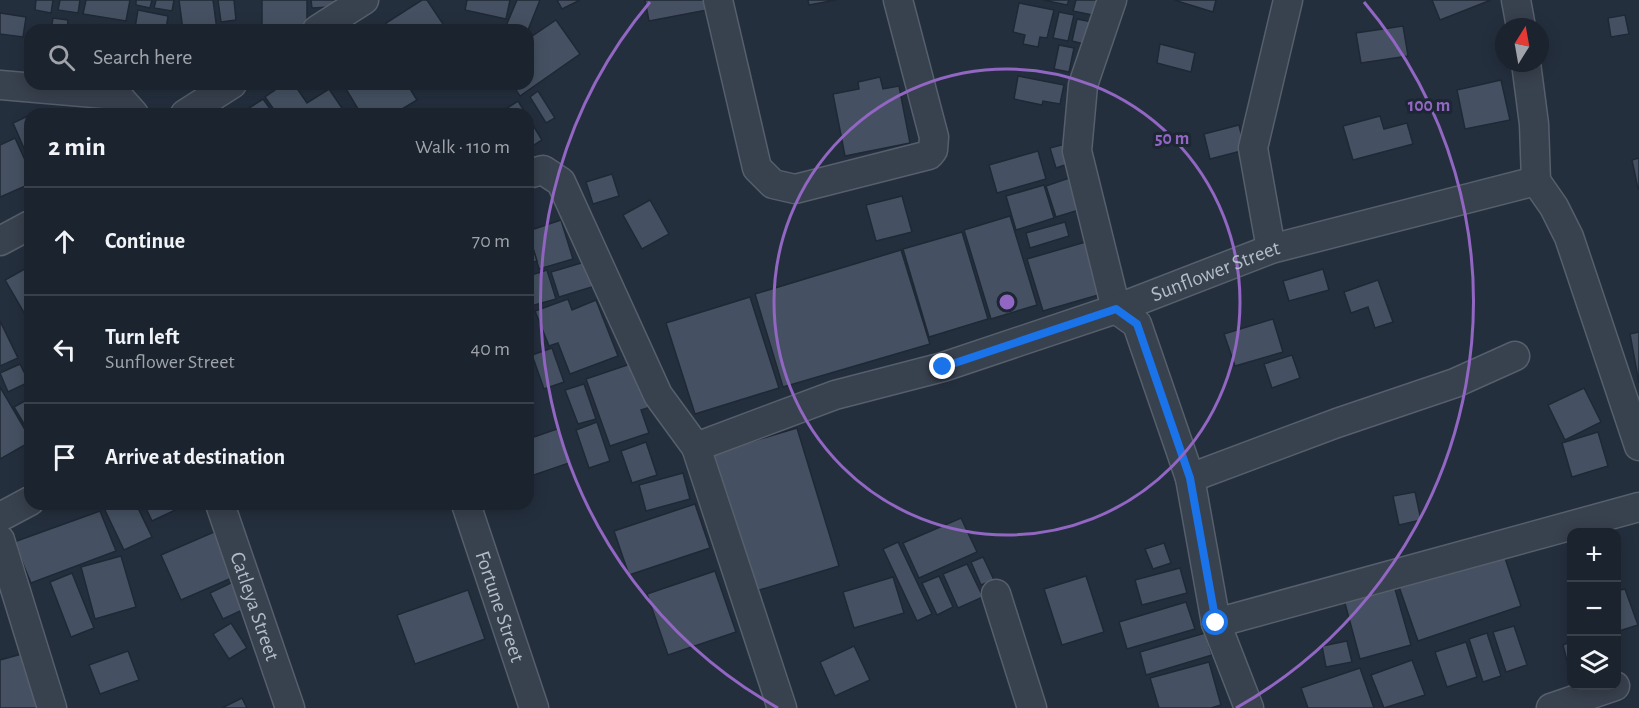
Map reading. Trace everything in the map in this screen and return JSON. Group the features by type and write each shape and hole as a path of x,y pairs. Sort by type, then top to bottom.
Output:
{"street":[{"path":"326,24 364,0"},
{"path":"718,0 757,168 773,184 795,189 928,155 933,150 934,137 898,0"},
{"path":"1112,0 1083,85 1077,151 1116,309 1137,324 1190,478 1216,623 1249,708"},
{"path":"1271,249 1253,148 1288,0"},
{"path":"1516,0 1519,18"},
{"path":"1527,72 1534,124 1536,181 1554,207 1569,237 1639,446"},
{"path":"0,85 24,87"},
{"path":"58,90 117,95 129,108"},
{"path":"194,108 223,90"},
{"path":"536,172 561,182 658,395 696,447 782,708"},
{"name":"Sunflower Street","path":"696,447 836,395 943,367 1116,309 1271,249 1536,181"},
{"path":"0,241 24,228"},
{"path":"1190,478 1337,423 1455,383 1515,356"},
{"path":"0,518 24,504"},
{"path":"1216,623 1639,507"},
{"name":"Catleya Street","path":"222,510 290,708"},
{"name":"Fortune Street","path":"468,510 534,708"},
{"path":"0,540 52,708"},
{"path":"996,594 1032,708"},
{"path":"1621,683 1639,677"},
{"path":"1551,708 1602,690"},
{"path":"1618,690 1623,708"}],"building":[{"path":"36,0 53,0 51,13 35,10"},
{"path":"60,0 80,0 78,13 58,10"},
{"path":"86,0 130,0 126,21 83,14"},
{"path":"136,0 152,0 150,8 136,5"},
{"path":"156,0 174,0 172,11 154,8"},
{"path":"179,0 213,0 216,24 182,24"},
{"path":"218,0 234,0 236,20 221,22"},
{"path":"262,0 307,0 307,24 262,24"},
{"path":"311,0 349,0 349,6 312,8"},
{"path":"422,0 427,0 443,24 387,24"},
{"path":"467,0 510,0 506,19 465,10"},
{"path":"517,0 540,0 530,24 507,24"},
{"path":"557,0 580,0 562,9"},
{"path":"645,0 705,0 707,10 649,21"},
{"path":"808,0 836,0 809,5"},
{"path":"1043,0 1069,0 1067,5"},
{"path":"1076,0 1106,0 1102,17 1073,11"},
{"path":"1174,0 1216,0 1213,12"},
{"path":"1432,0 1491,0 1440,20"},
{"path":"1019,3 1054,10 1047,38 1040,37 1038,47 1023,44 1025,35 1013,32"},
{"path":"138,10 168,16 167,24 136,24"},
{"path":"1059,12 1074,15 1068,41 1053,38"},
{"path":"0,13 26,17 23,37 0,34"},
{"path":"1625,15 1629,34 1611,37 1608,18"},
{"path":"53,18 68,20 68,24 52,24"},
{"path":"1077,19 1097,23 1092,46 1072,41"},
{"path":"556,20 580,54 534,86 534,35"},
{"path":"1403,26 1408,56 1361,63 1356,33"},
{"path":"1160,44 1195,53 1191,72 1157,63"},
{"path":"1059,45 1074,48 1069,72 1054,69"},
{"path":"1018,76 1064,85 1060,104 1043,101 1042,105 1014,99"},
{"path":"880,77 883,89 899,86 910,143 845,156 833,94 859,89 858,82"},
{"path":"1501,80 1510,120 1465,129 1457,90"},
{"path":"275,90 298,90 307,103 330,90 342,108 273,108 265,97"},
{"path":"347,90 411,90 417,100 404,108 357,108"},
{"path":"516,90 529,90 520,96"},
{"path":"538,91 555,118 546,123 530,97"},
{"path":"263,99 270,108 249,108"},
{"path":"518,101 522,108 507,108"},
{"path":"1380,116 1384,129 1407,123 1413,144 1353,160 1343,126"},
{"path":"24,118 24,148 13,123"},
{"path":"1239,125 1245,150 1210,159 1204,134"},
{"path":"534,127 542,140 534,145"},
{"path":"15,138 24,158 24,187 0,197 0,145"},
{"path":"1065,144 1071,163 1056,168 1050,148"},
{"path":"1038,151 1046,179 997,193 989,165"},
{"path":"1639,158 1639,189 1638,189 1632,160"},
{"path":"612,174 619,196 593,204 586,182"},
{"path":"1072,177 1082,209 1056,217 1046,186"},
{"path":"1044,185 1054,218 1016,230 1006,196"},
{"path":"902,196 912,232 876,241 866,205"},
{"path":"650,200 669,234 642,249 623,215"},
{"path":"1010,216 1037,305 991,319 964,230"},
{"path":"561,220 573,259 539,269 534,252 534,229"},
{"path":"1065,222 1069,236 1030,248 1026,233"},
{"path":"962,232 988,319 929,337 903,249"},
{"path":"1089,241 1105,293 1043,311 1027,259"},
{"path":"901,250 930,344 783,387 755,294"},
{"path":"588,261 595,286 559,297 551,272"},
{"path":"24,269 24,313 5,280"},
{"path":"1323,269 1329,290 1289,301 1283,281"},
{"path":"547,270 556,299 534,305 534,274"},
{"path":"1378,280 1393,322 1375,328 1368,307 1351,313 1344,292"},
{"path":"750,297 779,388 695,414 666,323"},
{"path":"568,299 572,310 596,300 618,356 570,374 558,343 549,346 535,311"},
{"path":"1273,319 1283,352 1235,366 1224,334"},
{"path":"0,321 18,358 0,366"},
{"path":"1639,332 1639,383 1630,334"},
{"path":"552,348 564,382 544,389 534,354"},
{"path":"1292,355 1300,378 1272,388 1264,364"},
{"path":"639,361 654,406 641,410 649,433 610,446 586,379"},
{"path":"20,364 24,372 24,384 8,392 0,373"},
{"path":"584,384 596,419 578,424 565,390"},
{"path":"0,387 24,428 24,445 0,459"},
{"path":"1584,388 1601,422 1565,440 1548,405"},
{"path":"24,401 24,424 14,407"},
{"path":"597,422 610,461 589,468 576,430"},
{"path":"797,428 839,566 756,591 713,453"},
{"path":"557,429 569,463 534,475 534,437"},
{"path":"1598,432 1608,466 1572,477 1562,443"},
{"path":"646,442 657,475 632,483 621,451"},
{"path":"683,473 690,499 646,511 639,485"},
{"path":"1415,492 1421,520 1399,525 1393,496"},
{"path":"695,504 710,548 629,575 614,531"},
{"path":"105,510 139,510 152,537 124,550"},
{"path":"147,510 175,510 152,521"},
{"path":"100,511 116,551 31,583 14,542"},
{"path":"961,518 977,552 919,578 903,543"},
{"path":"214,532 234,577 181,600 161,555"},
{"path":"898,542 932,614 917,621 883,549"},
{"path":"1164,543 1171,563 1153,569 1145,549"},
{"path":"1501,546 1521,606 1418,641 1397,581"},
{"path":"121,556 136,607 95,619 81,567"},
{"path":"983,557 994,580 981,585 971,562"},
{"path":"967,564 983,597 958,608 943,574"},
{"path":"1180,568 1187,593 1142,605 1135,580"},
{"path":"715,571 736,632 668,655 647,594"},
{"path":"72,573 94,628 71,637 50,582"},
{"path":"939,576 953,607 937,615 922,583"},
{"path":"1086,576 1104,632 1062,645 1044,589"},
{"path":"893,577 904,613 854,628 843,592"},
{"path":"237,580 249,607 223,619 210,593"},
{"path":"1393,582 1411,645 1360,659 1343,596"},
{"path":"1625,589 1638,625 1621,630 1621,590"},
{"path":"468,590 485,639 415,664 397,615"},
{"path":"1186,602 1195,629 1127,649 1119,622"},
{"path":"231,623 247,648 229,659 213,634"},
{"path":"1514,626 1527,665 1506,672 1493,632"},
{"path":"1205,633 1212,655 1146,675 1140,652"},
{"path":"1487,633 1501,676 1483,682 1469,639"},
{"path":"1347,641 1352,662 1326,667 1322,646"},
{"path":"1466,642 1477,677 1447,687 1435,652"},
{"path":"1567,643 1567,661 1563,645"},
{"path":"854,646 870,680 835,696 820,662"},
{"path":"128,651 139,680 100,694 89,665"},
{"path":"29,652 45,708 0,708 0,660"},
{"path":"1412,660 1425,695 1384,708 1371,675"},
{"path":"1209,662 1221,705 1211,708 1159,708 1150,678"},
{"path":"1360,668 1374,708 1308,708 1301,688"},
{"path":"242,698 247,708 222,708"}],"route":[{"path":"943,367 1116,309 1137,324 1190,478 1216,623"}]}
